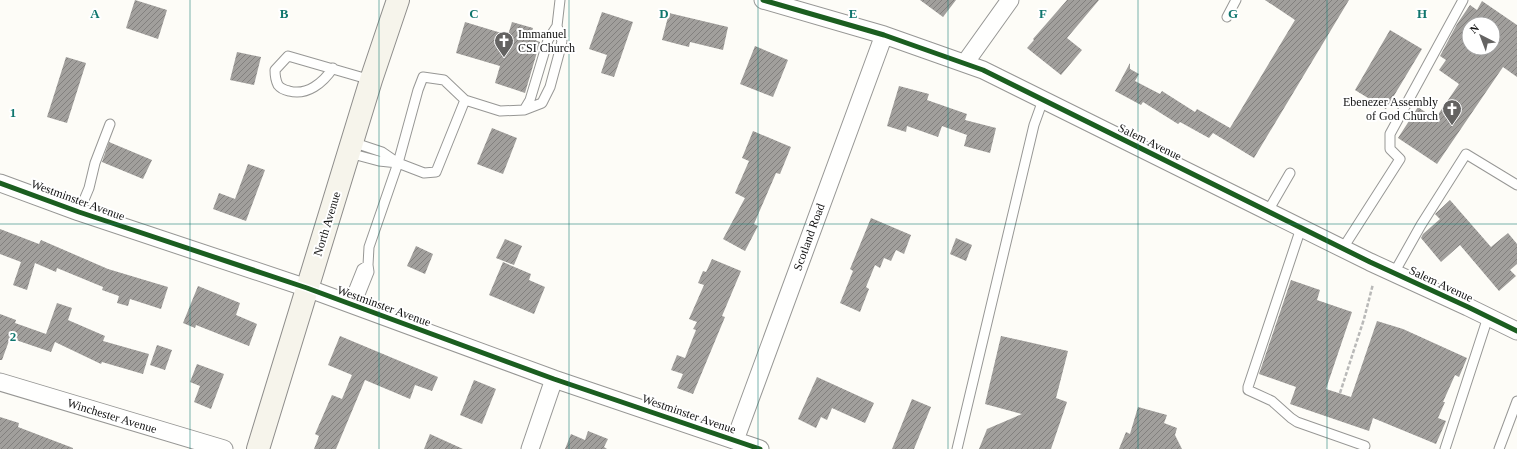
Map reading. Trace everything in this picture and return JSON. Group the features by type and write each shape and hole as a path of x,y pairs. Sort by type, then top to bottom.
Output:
{"main road":[{"name":"North Avenue","path":"258,449 350,147 398,0"}],"street":[{"name":"Salem Avenue","path":"763,0 884,35 983,70 1301,228 1517,331"},
{"path":"964,63 1010,0"},
{"name":"Scotland Road","path":"735,440 884,35"},
{"name":"Westminster Avenue","path":"0,183 79,212 307,288 554,379 760,449"},
{"path":"530,449 554,379"},
{"name":"Winchester Avenue","path":"0,382 224,449"}],"lane":[{"path":"352,305 369,272 369,247 398,163 423,77 444,80 465,100 500,111 524,110 542,103 550,87 562,41 557,26 560,0"},
{"path":"1227,17 1236,0"},
{"path":"1343,248 1400,159 1390,149 1390,134 1463,0"},
{"path":"524,110 530,100 548,40 557,26"},
{"path":"333,68 327,77 320,83 299,94 283,90 278,85 275,70 288,56 333,68 371,80"},
{"path":"350,147 379,161 398,163 424,173 436,172 465,100"},
{"path":"957,449 1034,125 1043,100"},
{"path":"79,212 89,188 95,163 110,124"},
{"path":"1394,273 1421,224 1466,154 1517,185"},
{"path":"1268,211 1290,173"},
{"path":"1301,228 1248,386 1248,390 1272,401 1297,422 1365,446"},
{"path":"1445,449 1488,317"},
{"path":"1499,449 1517,402"}],"path":[{"path":"1340,394 1364,319 1373,284"}],"building":[{"path":"135,0 167,10 158,39 126,28"},
{"path":"920,0 956,0 943,17"},
{"path":"1067,0 1099,0 1067,38 1082,50 1061,75 1027,48"},
{"path":"1265,0 1349,0 1254,158 1213,133 1209,138 1180,122 1178,124 1143,102 1141,105 1115,91 1130,63 1130,69 1139,74 1135,81 1160,94 1162,91 1195,112 1197,109 1230,128 1295,20"},
{"path":"1482,1 1517,25 1517,77 1503,67 1437,164 1398,138 1418,107 1435,119 1459,84 1439,70 1446,60 1440,56 1461,18 1461,56 1501,56 1501,16 1462,16 1470,5 1477,10"},
{"path":"602,12 633,22 614,77 601,73 607,55 589,49"},
{"path":"669,13 728,27 723,50 690,42 689,47 662,40"},
{"name":"Immanuel CSI Church","path":"465,22 508,35 512,22 533,28 530,38 540,42 525,93 495,83 500,66 456,53"},
{"path":"1390,30 1422,49 1386,109 1355,90"},
{"path":"755,46 788,60 773,97 740,84"},
{"path":"237,52 261,57 254,85 230,80"},
{"path":"66,57 86,63 67,123 47,117"},
{"path":"899,86 929,94 927,100 967,114 965,120 996,128 990,153 964,146 967,135 942,126 938,137 907,126 906,132 887,126"},
{"path":"492,128 517,138 503,174 477,164"},
{"path":"753,131 791,147 780,174 776,173 754,224 758,226 745,251 723,239 745,198 735,193 749,161 742,158"},
{"path":"109,142 152,160 143,179 102,162"},
{"path":"248,164 265,170 246,221 213,209 219,193 235,199"},
{"path":"1450,200 1491,247 1508,233 1517,244 1517,264 1510,270 1516,276 1499,291 1460,245 1441,262 1421,238 1423,234 1440,219 1435,214"},
{"path":"871,218 911,235 904,254 896,250 891,261 884,258 880,268 875,265 866,287 869,289 860,312 840,303 853,271 850,269"},
{"path":"0,229 39,244 41,240 108,269 168,287 161,309 130,299 128,306 117,303 119,296 102,290 103,287 57,268 56,272 35,263 27,290 13,285 21,262 0,254"},
{"path":"956,238 972,245 966,261 950,254"},
{"path":"505,239 522,246 514,265 496,258"},
{"path":"416,246 433,254 425,274 407,266"},
{"path":"712,259 741,271 722,316 725,317 693,394 677,388 683,374 671,370 677,355 685,358 696,330 693,329 697,322 689,319 704,285 698,283 703,271 706,272"},
{"path":"503,262 531,274 529,280 545,287 534,314 489,295"},
{"path":"1291,280 1320,290 1317,300 1352,312 1326,389 1351,397 1377,321 1403,329 1467,358 1459,377 1455,375 1443,402 1445,402 1438,418 1446,421 1436,444 1373,418 1369,431 1290,404 1296,387 1259,374"},
{"path":"198,286 240,303 236,315 257,324 249,346 196,325 195,328 183,323"},
{"path":"57,303 72,308 68,320 105,336 103,341 149,354 143,374 102,362 101,364 55,342 51,352 10,338 2,360 0,360 0,314 16,320 15,323 46,334"},
{"path":"340,336 438,377 432,391 415,385 410,399 365,380 336,449 314,449 319,436 315,434 332,395 342,399 352,375 328,365"},
{"path":"1001,336 1068,351 1056,398 1067,402 1051,449 979,449 987,429 1022,414 985,404"},
{"path":"157,345 172,350 165,370 150,365"},
{"path":"197,364 224,374 211,409 194,402 200,386 190,382"},
{"path":"817,377 874,403 865,423 832,408 827,420 821,417 816,428 798,419"},
{"path":"474,380 496,389 482,424 460,415"},
{"path":"912,399 931,407 914,449 892,449"},
{"path":"1138,407 1167,415 1164,423 1177,428 1175,435 1182,449 1119,449 1126,432 1130,434"},
{"path":"0,417 19,423 18,427 73,449 0,449"},
{"path":"588,431 608,439 604,447 607,449 565,449 571,434 585,440"},
{"path":"430,434 463,449 424,449"}],"cycle path":[{"path":"763,0 884,35 983,70 1370,262 1517,331"},
{"path":"0,183 79,212 307,288 554,379 760,449"}],"place":[{"name":"Immanuel CSI Church","path":"504,58"},
{"name":"Ebenezer Assembly of God Church","path":"1452,126"}]}
